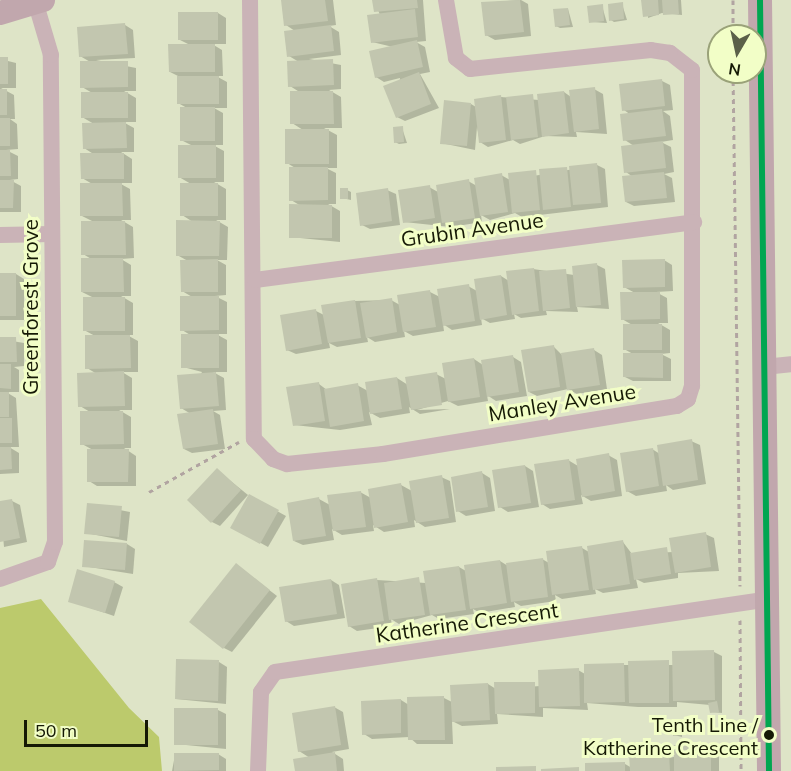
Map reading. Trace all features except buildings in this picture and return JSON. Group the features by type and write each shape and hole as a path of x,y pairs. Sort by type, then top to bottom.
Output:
{"street":[{"path":"250,0 255,280 254,434"},
{"name":"Manley Avenue","path":"254,434 273,459 287,464 383,454 677,406 688,399 692,386 694,222 692,70 685,61 651,50 470,69 456,58 446,0"},
{"path":"760,0 769,771"},
{"path":"0,13 39,1"},
{"name":"Greenforest Grove","path":"0,579 48,562 55,542 51,55 39,1"},
{"name":"Grubin Avenue","path":"255,280 694,222"},
{"path":"0,235 52,234"},
{"path":"764,367 791,364"},
{"name":"Katherine Crescent","path":"258,771 261,692 275,672 767,599"}],"path":[{"path":"733,0 733,24"},
{"path":"733,84 741,771"},
{"path":"149,492 254,434"}],"green space":[{"path":"41,599 129,708 159,737 162,771 0,771 0,608"}],"transit line":[{"path":"760,0 769,771"}],"place":[{"name":"Tenth Line / Katherine Crescent","path":"769,735"}]}
